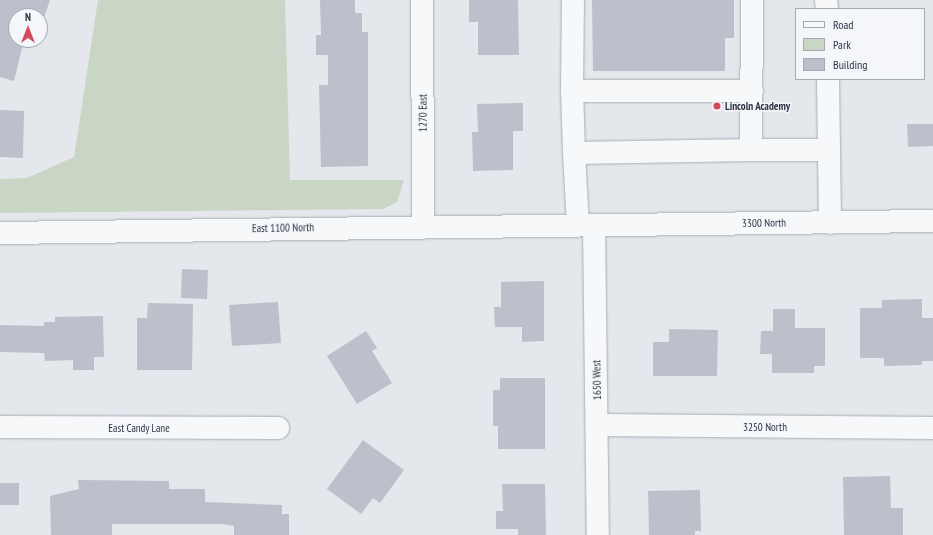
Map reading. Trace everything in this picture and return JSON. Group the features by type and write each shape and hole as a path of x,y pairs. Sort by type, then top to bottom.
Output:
{"street":[{"name":"1270 East","path":"422,0 423,226"},
{"name":"1650 West","path":"573,0 572,91 574,153 579,225 598,425 598,535"},
{"path":"751,150 752,0"},
{"path":"828,80 830,223"},
{"path":"572,91 752,91"},
{"path":"574,153 829,150"},
{"name":"3300 North","path":"579,225 933,221"},
{"name":"East 1100 North","path":"0,232 579,225"},
{"name":"3250 North","path":"598,425 933,428"},
{"name":"East Candy Lane","path":"0,427 278,428"}],"green space":[{"path":"98,0 285,0 290,180 404,180 397,202 383,209 0,213 0,179 27,178 74,157"}],"building":[{"path":"0,0 50,0 47,8 8,8 8,48 22,48 14,81 0,77"},
{"path":"320,0 355,0 355,13 362,13 362,32 368,32 368,166 321,167 319,85 328,85 328,55 316,55 316,35 321,35"},
{"path":"469,0 518,0 519,55 478,55 478,22 469,22"},
{"path":"592,0 734,0 734,38 725,38 725,71 593,71"},
{"path":"523,103 523,131 513,131 513,170 473,171 472,132 478,132 477,104"},
{"path":"0,110 24,111 23,158 0,157"},
{"path":"907,124 933,124 933,146 908,147"},
{"path":"182,269 208,270 207,299 181,298"},
{"path":"544,281 544,341 522,342 522,327 495,327 494,307 501,307 501,282"},
{"path":"922,299 922,318 933,318 933,361 922,361 922,365 884,366 884,358 860,358 860,308 882,308 882,300"},
{"path":"278,302 281,343 232,346 229,305"},
{"path":"148,303 193,304 192,370 137,370 137,318 147,318"},
{"path":"773,309 795,309 795,328 825,328 825,366 814,366 814,373 772,373 772,354 760,354 761,331 773,331"},
{"path":"103,316 104,357 94,357 94,370 73,370 73,360 45,361 44,353 0,352 0,325 44,326 44,322 55,322 55,317"},
{"path":"669,329 718,330 717,376 653,376 653,342 669,342"},
{"path":"366,331 377,348 372,351 392,383 357,404 327,356"},
{"path":"500,378 545,378 545,449 498,449 498,426 493,426 493,390 500,390"},
{"path":"363,440 404,470 380,503 373,498 361,514 327,489"},
{"path":"890,476 891,508 903,508 903,535 844,535 843,477"},
{"path":"78,480 169,481 169,489 205,489 205,502 282,505 282,514 289,514 289,535 234,535 234,526 222,524 112,524 112,535 51,535 50,496 79,489"},
{"path":"0,483 19,483 19,505 0,505"},
{"path":"502,484 545,484 546,535 518,535 518,529 496,529 496,511 503,511"},
{"path":"700,490 701,531 695,531 695,535 649,535 648,491"}],"place":[{"name":"Lincoln Academy","path":"717,106"}]}
